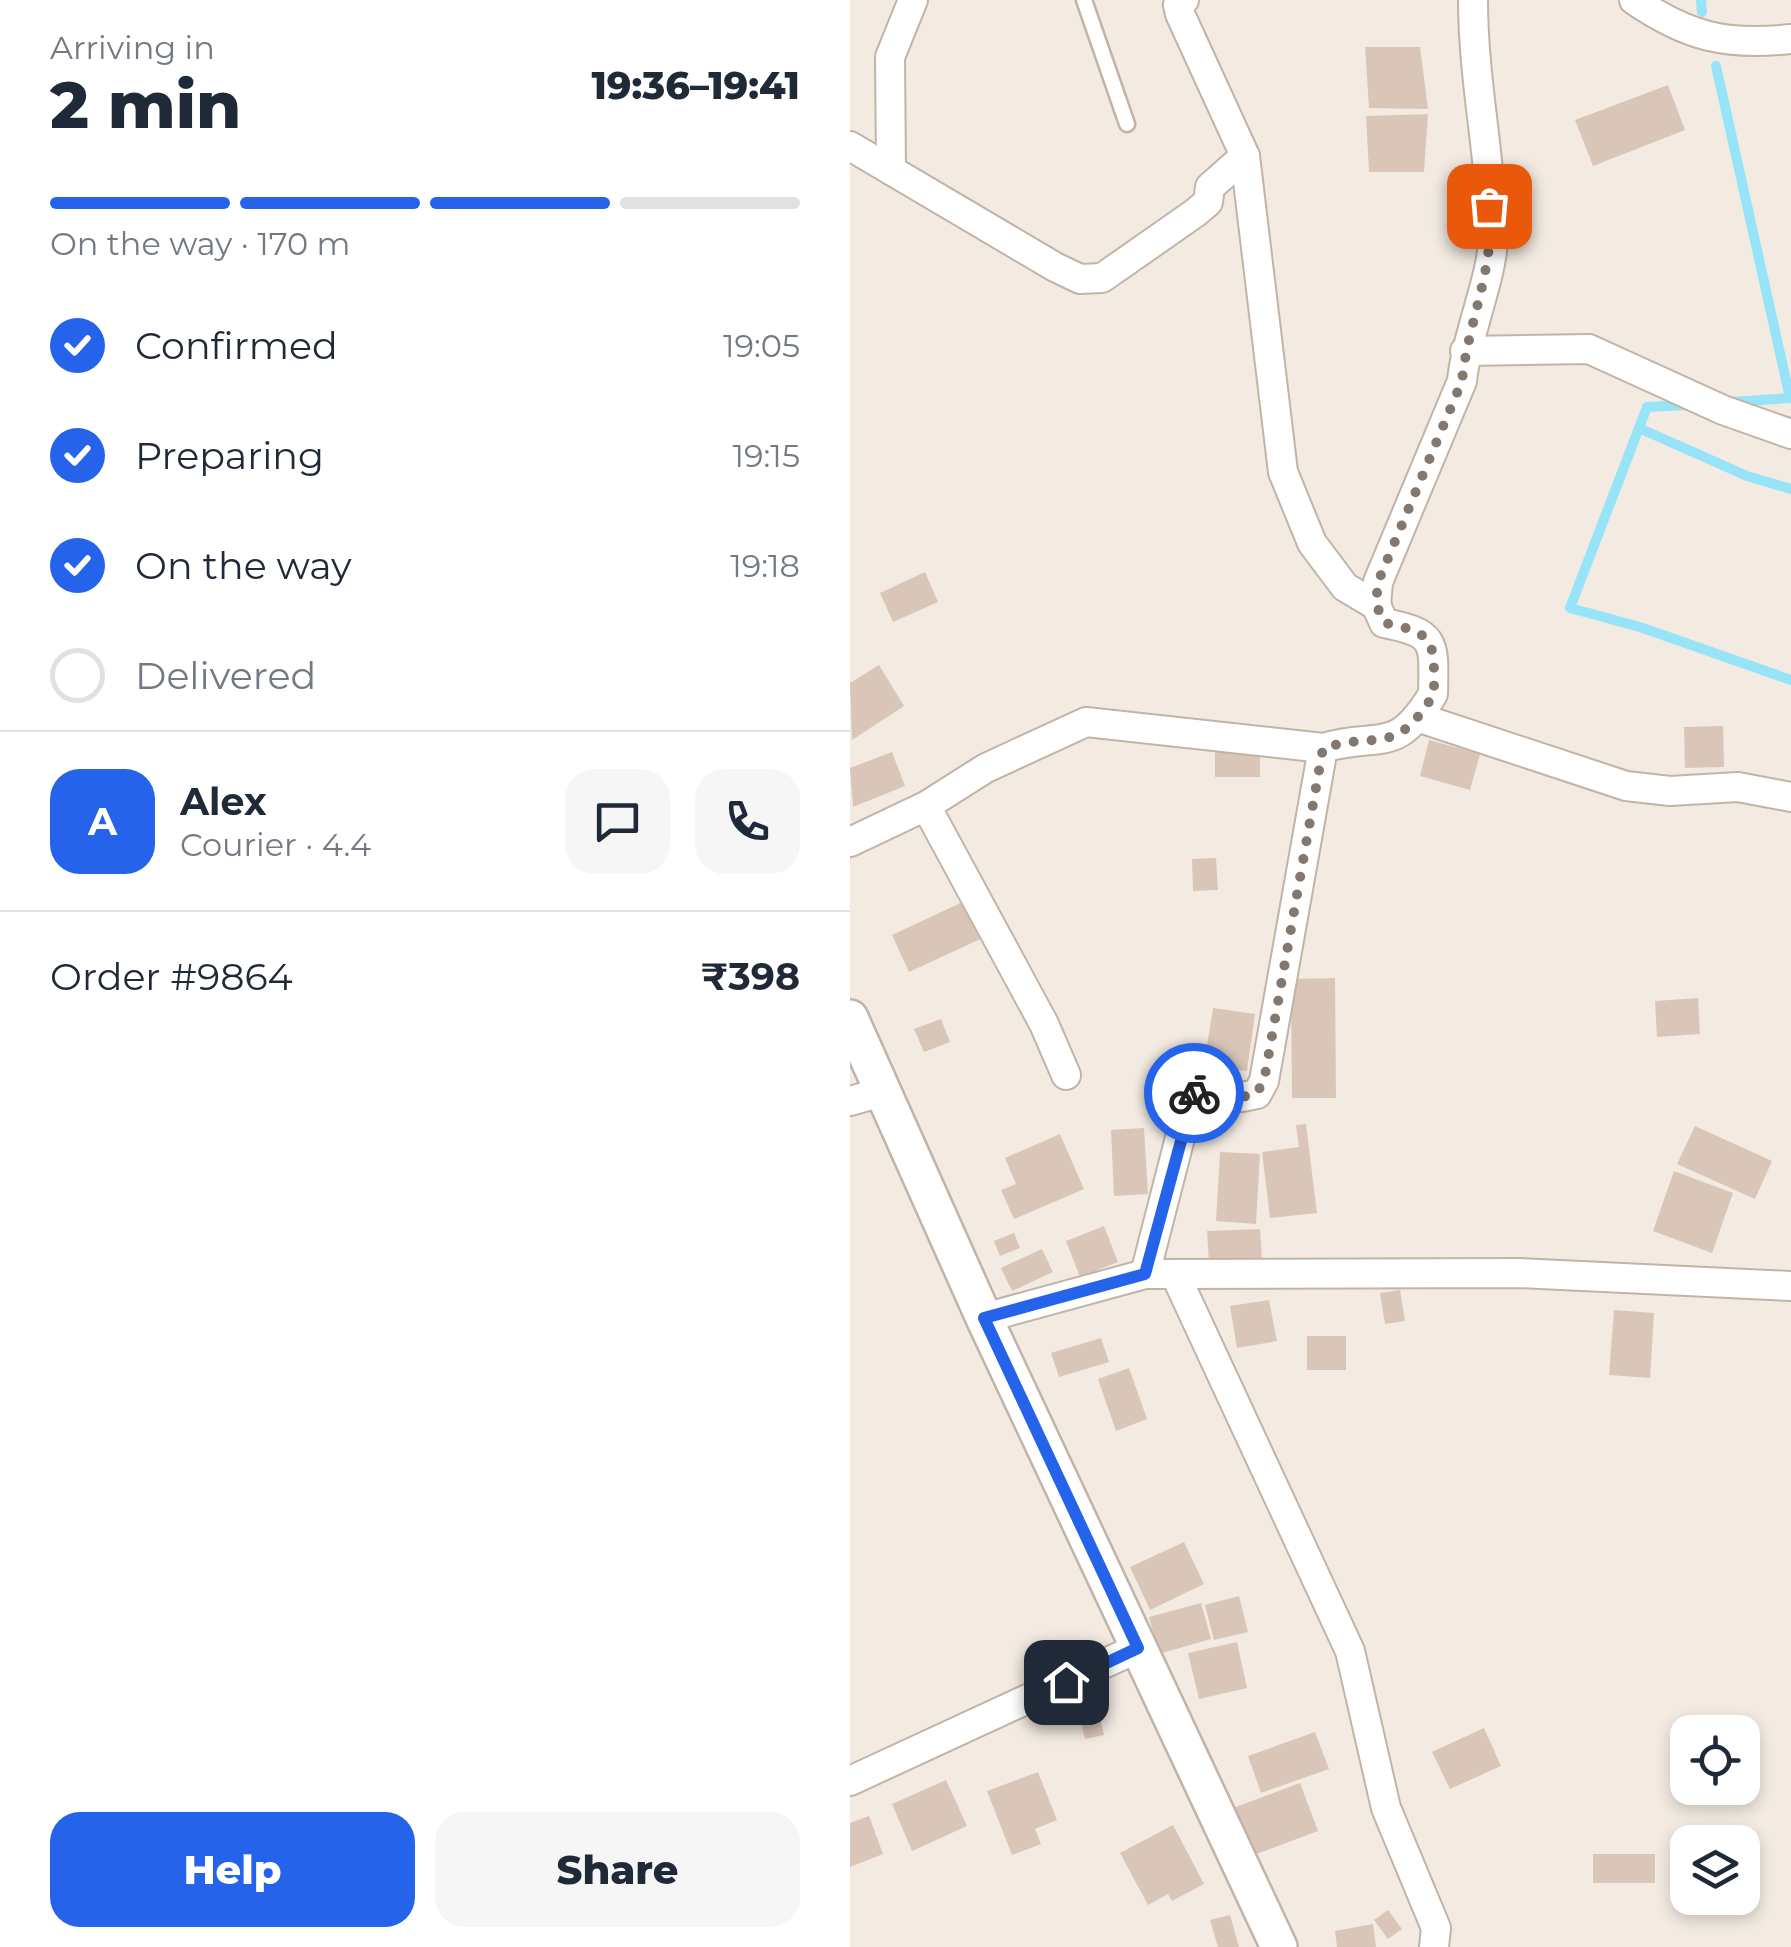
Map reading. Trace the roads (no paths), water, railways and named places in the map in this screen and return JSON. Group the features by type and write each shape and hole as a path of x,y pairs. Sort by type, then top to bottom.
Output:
{"street":[{"path":"891,170 890,56 913,0"},
{"path":"1184,0 1178,5 1180,14 1245,156 1284,472 1312,543 1345,587 1377,606"},
{"path":"850,842 926,806 986,768 1086,722 1323,748 1348,742 1377,743 1399,736 1417,717 1434,694 1431,642 1421,630 1384,623 1377,606 1378,582 1462,381 1465,351 1493,242 1473,60 1473,0"},
{"path":"1634,0 1704,38 1750,44 1791,39"},
{"path":"850,146 1080,279 1102,278 1195,213 1208,202 1210,187 1245,156"},
{"path":"1465,351 1590,350 1723,410 1791,434"},
{"path":"1417,717 1626,786 1670,790 1738,787 1791,797"},
{"path":"1145,1274 1191,1096 1199,1088 1242,1097 1256,1094 1264,1081 1323,748"},
{"path":"926,806 1044,1024 1066,1076"},
{"path":"850,1018 866,1097 984,1318 1279,1947"},
{"path":"984,1318 1145,1274 1518,1273 1791,1286"},
{"path":"1175,1274 1350,1651 1386,1808 1436,1928 1434,1947"},
{"path":"850,1780 1138,1648"}],"lane":[{"path":"1084,0 1127,124"}],"waterway":[{"path":"1701,0 1702,12"},
{"path":"1716,66 1790,398 1730,402"},
{"path":"1688,405 1647,407 1570,608 1640,627 1791,680"},
{"path":"1639,428 1747,476 1791,489"}]}
